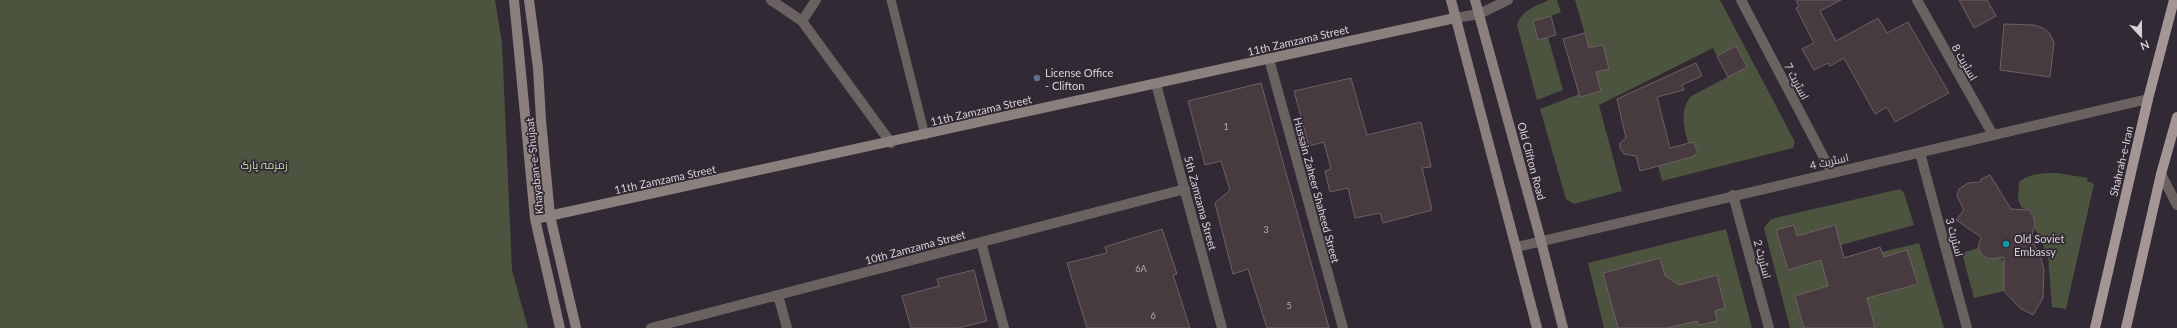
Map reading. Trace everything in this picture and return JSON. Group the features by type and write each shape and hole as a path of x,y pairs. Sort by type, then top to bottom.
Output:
{"main road":[{"name":"Shahrah-e-Iran","path":"2095,328 2148,99 2174,0"},
{"path":"2126,328 2161,174 2177,117"}],"street":[{"name":"Khayaban-e-Shujaat","path":"514,0 535,219 560,328"},
{"name":"Khayaban-e-Shujaat","path":"529,0 538,68 541,120 550,216 576,328"},
{"path":"771,0 802,21 891,143"},
{"path":"802,21 816,0"},
{"path":"1451,0 1537,328"},
{"name":"Old Clifton Road","path":"1475,0 1541,241 1563,328"},
{"path":"1455,18 1479,14 1508,0"},
{"name":"اسٹریٹ 7","path":"1741,0 1832,173"},
{"name":"اسٹریٹ 8","path":"1917,0 1993,135"},
{"name":"11th Zamzama Street","path":"535,219 891,143 1455,18"},
{"name":"Hussain Zaheer Shaheed Street","path":"1269,59 1343,328"},
{"name":"5th Zamzama Street","path":"1156,84 1222,328"},
{"name":"اسٹریٹ 4","path":"1517,247 1733,195 1920,153 2148,99"},
{"name":"اسٹریٹ 3","path":"1920,153 1967,328"},
{"path":"2161,174 2177,205"},
{"name":"10th Zamzama Street","path":"651,328 1185,189"},
{"name":"اسٹریٹ 2","path":"1733,195 1769,328"},
{"path":"980,242 1004,328"},
{"path":"778,295 787,328"}],"lane":[{"path":"891,0 925,135"}],"green space":[{"name":"زمزمہ پارک","path":"0,0 495,0 502,43 512,270 528,328 0,328"},
{"path":"1549,0 1557,0 1561,12 1551,16 1538,40 1548,37 1563,90 1537,100 1517,25 1525,12"},
{"path":"1575,0 1720,0 1795,142 1793,148 1662,181 1658,166 1692,157 1697,152 1694,143 1688,143 1684,124 1685,108 1691,96 1747,67 1736,46 1717,56 1713,48 1599,105 1622,191 1574,204 1566,199 1540,109 1579,94 1580,97 1601,91 1596,72 1609,69 1603,45 1589,48"},
{"path":"2057,173 2088,178 2087,181 2094,184 2066,309 2052,307 2048,256 2034,227 2033,215 2029,210 2022,208 2018,200 2019,182 2023,179 2037,174"},
{"path":"1900,189 1904,193 1914,225 1841,245 1844,257 1865,252 1882,252 1919,243 1944,328 1875,328 1873,319 1833,328 1790,328 1764,228 1771,219"},
{"path":"1726,229 1752,328 1604,328 1588,263"},
{"path":"1978,248 1981,254 1989,259 1999,255 2009,270 2010,276 2004,276 2004,291 1974,298 1962,253"}],"building":[{"path":"1796,0 1841,0 1820,11 1836,41 1878,18 1887,33 1908,22 1949,93 1895,122 1887,107 1875,114 1844,58 1830,66 1828,63 1814,70 1802,49 1814,43 1796,8 1799,6"},
{"path":"1959,0 1987,0 1996,16 1974,28"},
{"path":"1551,16 1556,35 1538,40 1533,21"},
{"path":"2004,24 2034,25 2043,28 2050,34 2054,43 2050,77 2000,70"},
{"path":"1585,33 1589,48 1603,45 1609,69 1596,72 1601,91 1580,97 1563,39"},
{"path":"1736,46 1747,67 1728,77 1717,56"},
{"path":"1696,63 1702,76 1682,85 1684,90 1657,97 1670,148 1693,142 1698,152 1692,157 1640,171 1636,156 1624,154 1620,148 1620,143 1626,138 1617,99"},
{"path":"1351,78 1367,135 1421,122 1431,167 1422,168 1432,210 1383,223 1380,213 1355,218 1348,188 1330,192 1325,171 1331,169 1324,142 1309,146 1294,91"},
{"path":"1261,83 1329,328 1267,328 1248,269 1233,274 1215,203 1230,190 1221,161 1205,165 1188,101"},
{"name":"Old Soviet Embassy","path":"1990,175 2011,209 2029,210 2034,218 2035,224 2031,240 2040,254 2044,270 2043,298 2033,315 2020,308 2004,291 2004,257 1989,259 1983,256 1978,248 1981,237 1956,220 1964,210 1957,196 1959,189 1968,183 1980,182 1981,179"},
{"path":"1794,225 1797,236 1835,225 1844,258 1880,247 1884,257 1907,250 1918,284 1867,298 1875,328 1804,328 1795,296 1828,286 1821,260 1788,270 1776,230"},
{"path":"1162,229 1177,274 1173,275 1190,328 1087,328 1067,263 1107,253 1105,247"},
{"path":"1660,258 1665,276 1679,285 1717,275 1725,308 1715,311 1717,321 1699,325 1697,321 1667,328 1618,328 1603,273"},
{"path":"974,270 987,321 958,328 911,328 902,296 939,286 937,279"}],"place":[{"name":"License Office - Clifton","path":"1037,78"},
{"name":"Old Soviet Embassy","path":"2006,244"}]}
